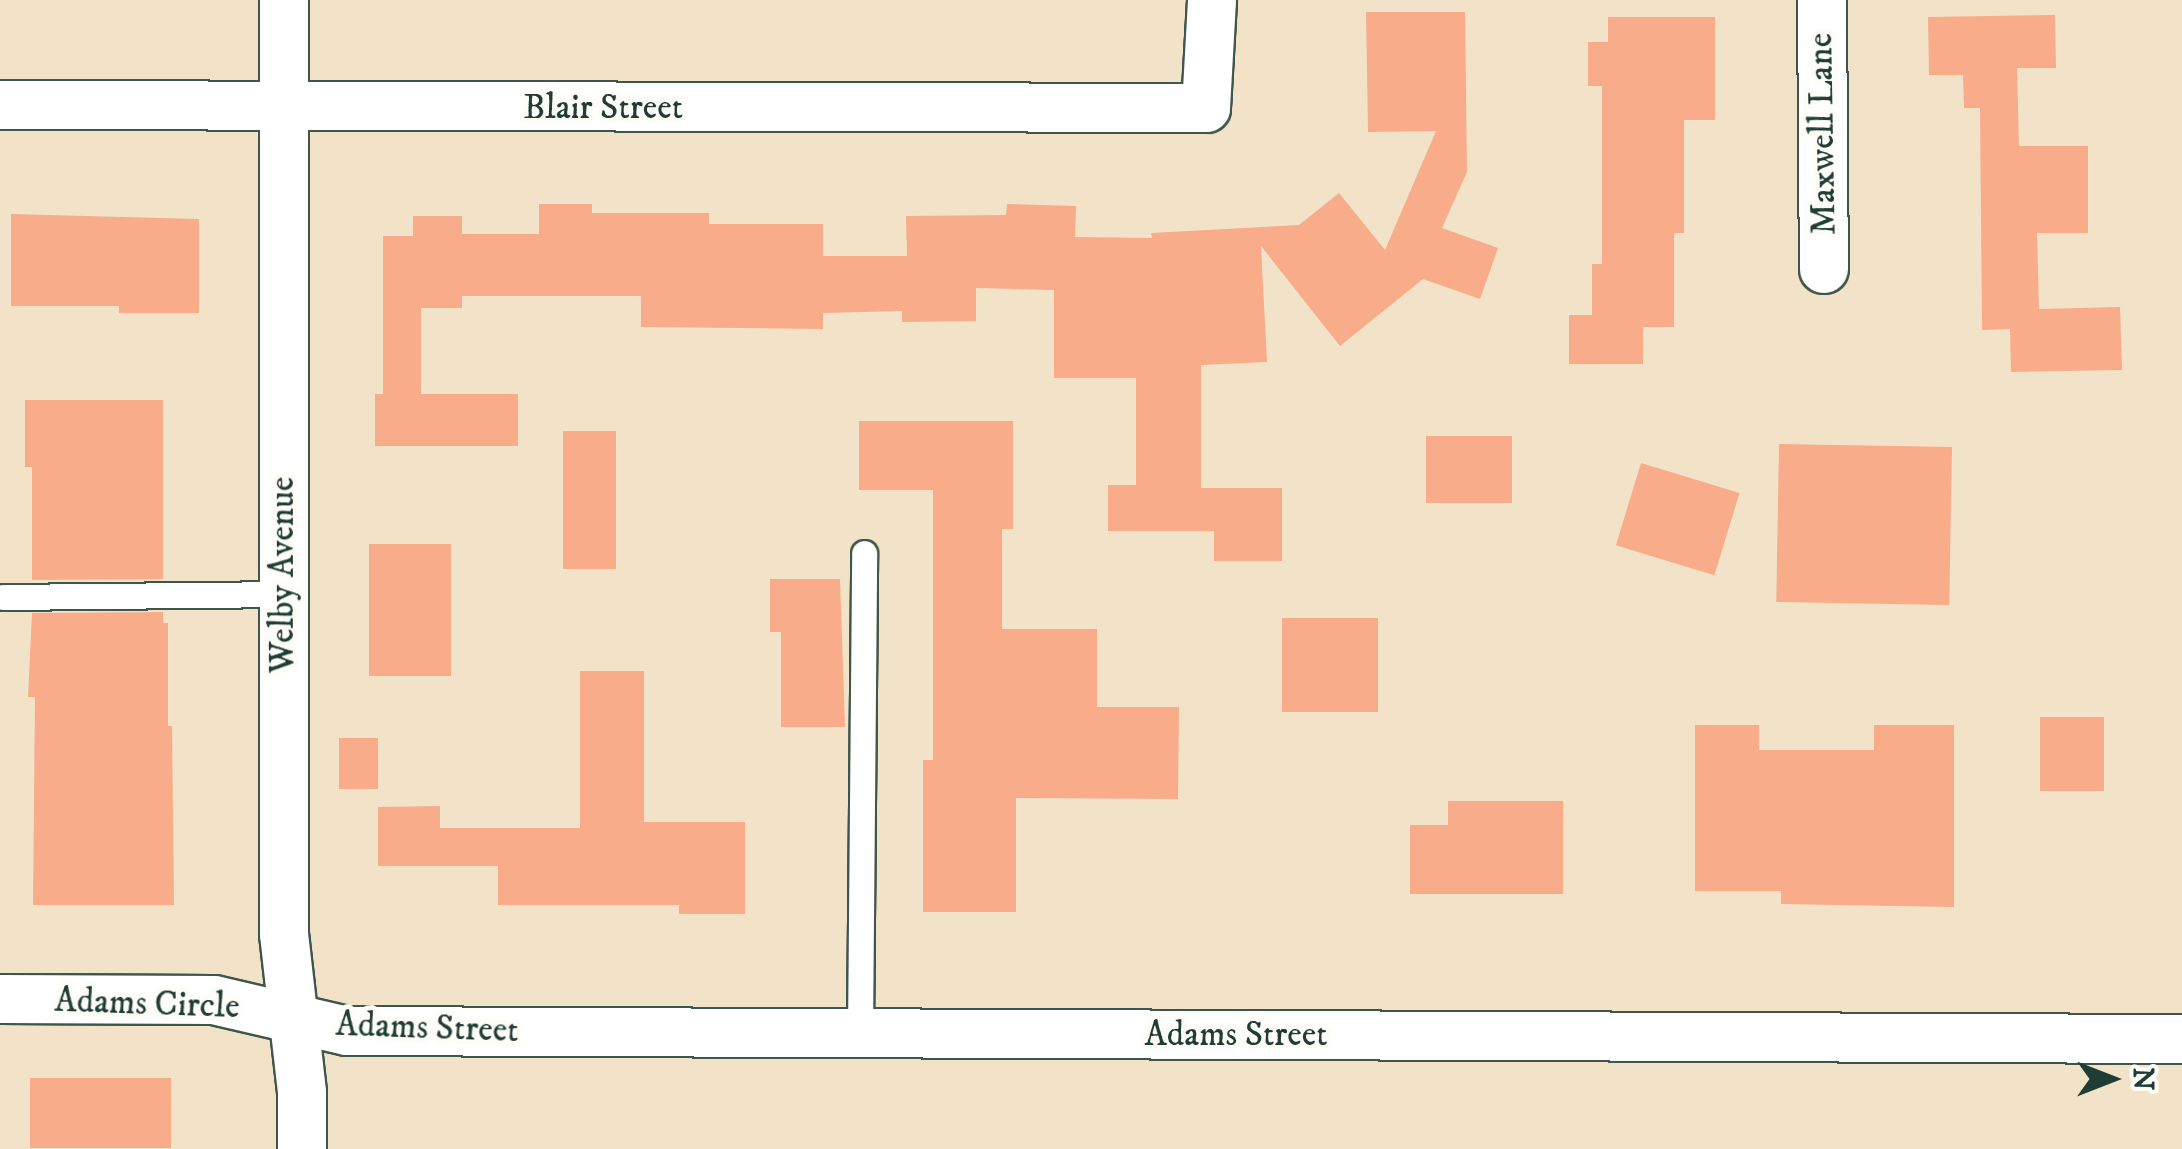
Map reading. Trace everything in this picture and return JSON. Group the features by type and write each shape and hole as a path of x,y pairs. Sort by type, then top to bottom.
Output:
{"street":[{"name":"Welby Avenue","path":"284,0 284,934 302,1093 302,1149"},
{"name":"Blair Street","path":"0,105 1206,108 1212,0"},
{"name":"Maxwell Lane","path":"1822,0 1824,269"},
{"name":"Adams Circle","path":"0,999 214,1000 292,1016"},
{"name":"Adams Street","path":"292,1016 347,1031 2182,1039"}],"lane":[{"path":"860,1034 864,553"},
{"path":"3,597 283,594"}],"building":[{"path":"1366,12 1465,12 1467,172 1442,228 1498,248 1480,299 1423,279 1340,346 1261,246 1267,362 1201,365 1201,488 1282,488 1282,561 1214,561 1214,531 1108,531 1108,485 1136,485 1136,378 1054,378 1054,290 976,288 976,321 902,322 902,311 823,313 823,329 641,327 641,296 462,296 462,308 421,308 421,394 518,394 518,446 375,446 375,394 383,394 383,236 413,236 413,216 462,216 462,234 539,234 539,204 592,204 592,213 709,213 709,224 823,224 823,256 907,256 906,216 1006,215 1007,204 1076,206 1075,237 1152,238 1151,233 1299,225 1339,193 1385,250 1436,131 1368,132"},
{"path":"2055,15 2056,68 2017,68 2019,146 2088,146 2088,233 2037,233 2039,309 2120,307 2122,370 2011,372 2010,329 1982,330 1980,108 1964,108 1963,75 1929,75 1928,17"},
{"path":"1608,17 1715,17 1715,120 1684,120 1684,233 1674,233 1674,327 1643,327 1643,364 1569,364 1569,315 1592,315 1592,264 1602,264 1602,86 1588,86 1588,42 1608,42"},
{"path":"11,214 199,219 199,313 119,313 119,306 11,306"},
{"path":"25,400 163,400 163,579 32,580 32,467 25,467"},
{"path":"859,421 1013,421 1013,529 1002,529 1002,629 1097,629 1097,707 1179,707 1178,799 1016,798 1016,912 923,912 923,760 933,760 933,490 859,490"},
{"path":"563,431 616,431 616,569 563,569"},
{"path":"1426,436 1512,436 1512,503 1426,503"},
{"path":"1779,444 1952,447 1949,605 1776,602"},
{"path":"1641,463 1739,493 1714,575 1616,545"},
{"path":"369,544 451,544 451,676 369,676"},
{"path":"770,579 840,579 845,727 781,727 781,632 770,632"},
{"path":"163,612 163,623 168,623 168,726 172,726 174,905 33,905 35,697 28,697 32,613"},
{"path":"1282,618 1378,618 1378,712 1282,712"},
{"path":"580,671 644,671 644,822 745,822 745,914 679,914 679,905 498,905 498,866 378,866 378,807 440,806 440,828 580,828"},
{"path":"2040,717 2104,717 2104,791 2040,791"},
{"path":"1695,725 1759,725 1759,750 1874,750 1874,725 1954,725 1954,907 1781,904 1781,891 1695,891"},
{"path":"339,738 378,738 378,789 339,789"},
{"path":"1448,801 1563,801 1563,894 1410,894 1410,825 1448,825"},
{"path":"30,1078 171,1078 171,1148 30,1148"}]}
